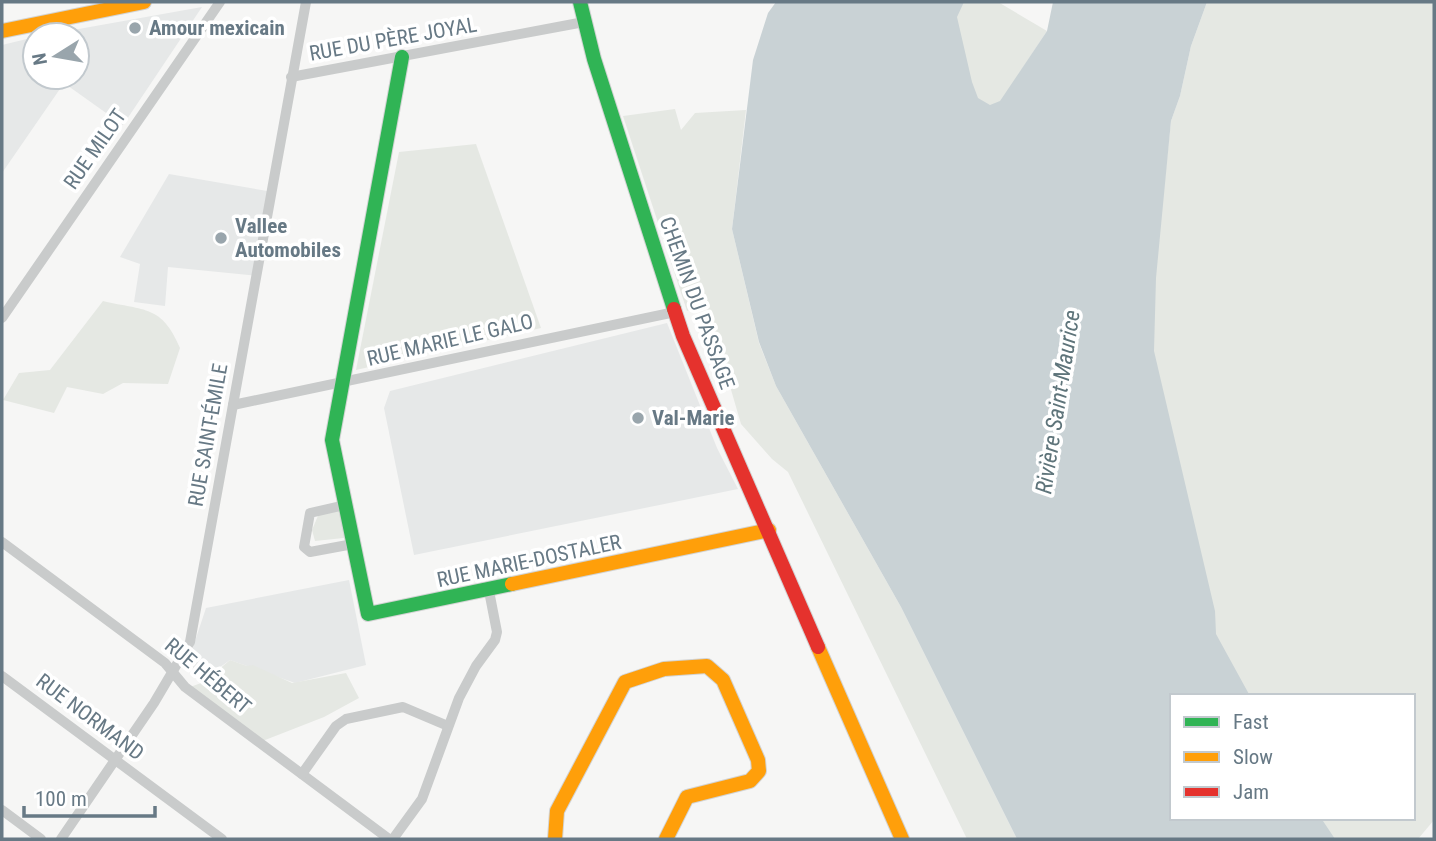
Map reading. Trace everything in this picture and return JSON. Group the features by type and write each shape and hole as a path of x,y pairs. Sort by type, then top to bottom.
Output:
{"street":[{"path":"2,31 103,6 145,2"},
{"name":"RUE MILOT","path":"2,318 220,2"},
{"name":"RUE SAINT-ÉMILE","path":"61,839 173,673 191,635 306,2"},
{"name":"CHEMIN DU PASSAGE","path":"580,2 675,312 733,455 769,530 902,839"},
{"name":"RUE DU PÈRE JOYAL","path":"291,77 584,22"},
{"name":"RUE MARIE-DOSTALER","path":"402,57 332,440 371,616 769,530"},
{"name":"RUE MARIE LE GALO","path":"233,405 342,384 522,342 675,312"},
{"path":"345,505 310,513 304,547 310,552 353,544"},
{"name":"RUE HÉBERT","path":"2,542 165,663 185,687 391,839"},
{"path":"391,839 422,799 448,726 473,670 496,636 489,591"},
{"path":"555,839 557,811 625,682 640,674 705,666 716,671 723,680 758,760 759,771 750,781 687,797 669,828 666,839"},
{"name":"RUE NORMAND","path":"2,676 222,839"},
{"path":"302,774 336,726 346,719 403,707 448,726"},
{"path":"2,810 41,839"}],"shaded area":[{"path":"964,2 998,2 1047,31 1018,75 1160,225 1171,121 1180,96 1191,46 1207,2 1434,2 1434,820 1418,839 1245,839 1235,820 1415,820 1415,694 1172,694 878,146"},
{"path":"202,7 123,125 75,91 91,91 91,27"},
{"path":"21,40 21,91 58,91 2,173 2,45"},
{"path":"675,109 681,130 695,113 746,110 732,229 759,343 776,386 901,607 1017,839 967,839 788,472 772,459 741,424 706,304 687,311 623,116"},
{"path":"476,144 541,328 356,370 399,152"},
{"path":"169,174 273,192 258,276 168,267 165,306 134,302 140,264 120,257"},
{"path":"103,301 150,312 166,324 180,348 168,384 123,383 103,394 67,387 54,413 3,400 19,373 50,370"},
{"path":"667,323 717,448 738,489 414,555 384,408 390,391"},
{"path":"345,505 353,537 315,541 312,530 320,511"},
{"path":"349,580 366,665 295,683 230,660 202,680 187,665 206,608"},
{"path":"230,660 247,666 253,665 292,683 346,673 359,698 324,717 260,742 190,687 204,682"}],"water":[{"name":"Rivière Saint-Maurice","path":"776,2 964,2 957,17 972,82 978,98 990,105 1000,101 1047,31 1053,2 1207,2 1191,46 1180,96 1171,121 1156,278 1154,351 1215,611 1216,634 1249,694 1170,694 1170,820 1322,820 1335,839 1017,839 901,607 776,386 759,342 732,229 753,60 768,13"}],"traffic: fast":[{"path":"580,2 594,59 674,309"},
{"path":"402,57 332,440 368,614 512,584"}],"traffic: slow":[{"path":"2,31 144,2"},
{"path":"512,584 769,530"},
{"path":"818,647 902,839"},
{"path":"555,839 557,811 625,682 664,669 707,666 723,680 758,760 759,771 750,781 687,797 666,839"}],"traffic: jam":[{"path":"674,309 683,336 818,647"}],"place":[{"name":"Amour mexicain","path":"135,28"},
{"name":"Vallee Automobiles","path":"221,238"},
{"name":"Val-Marie","path":"638,418"}]}
